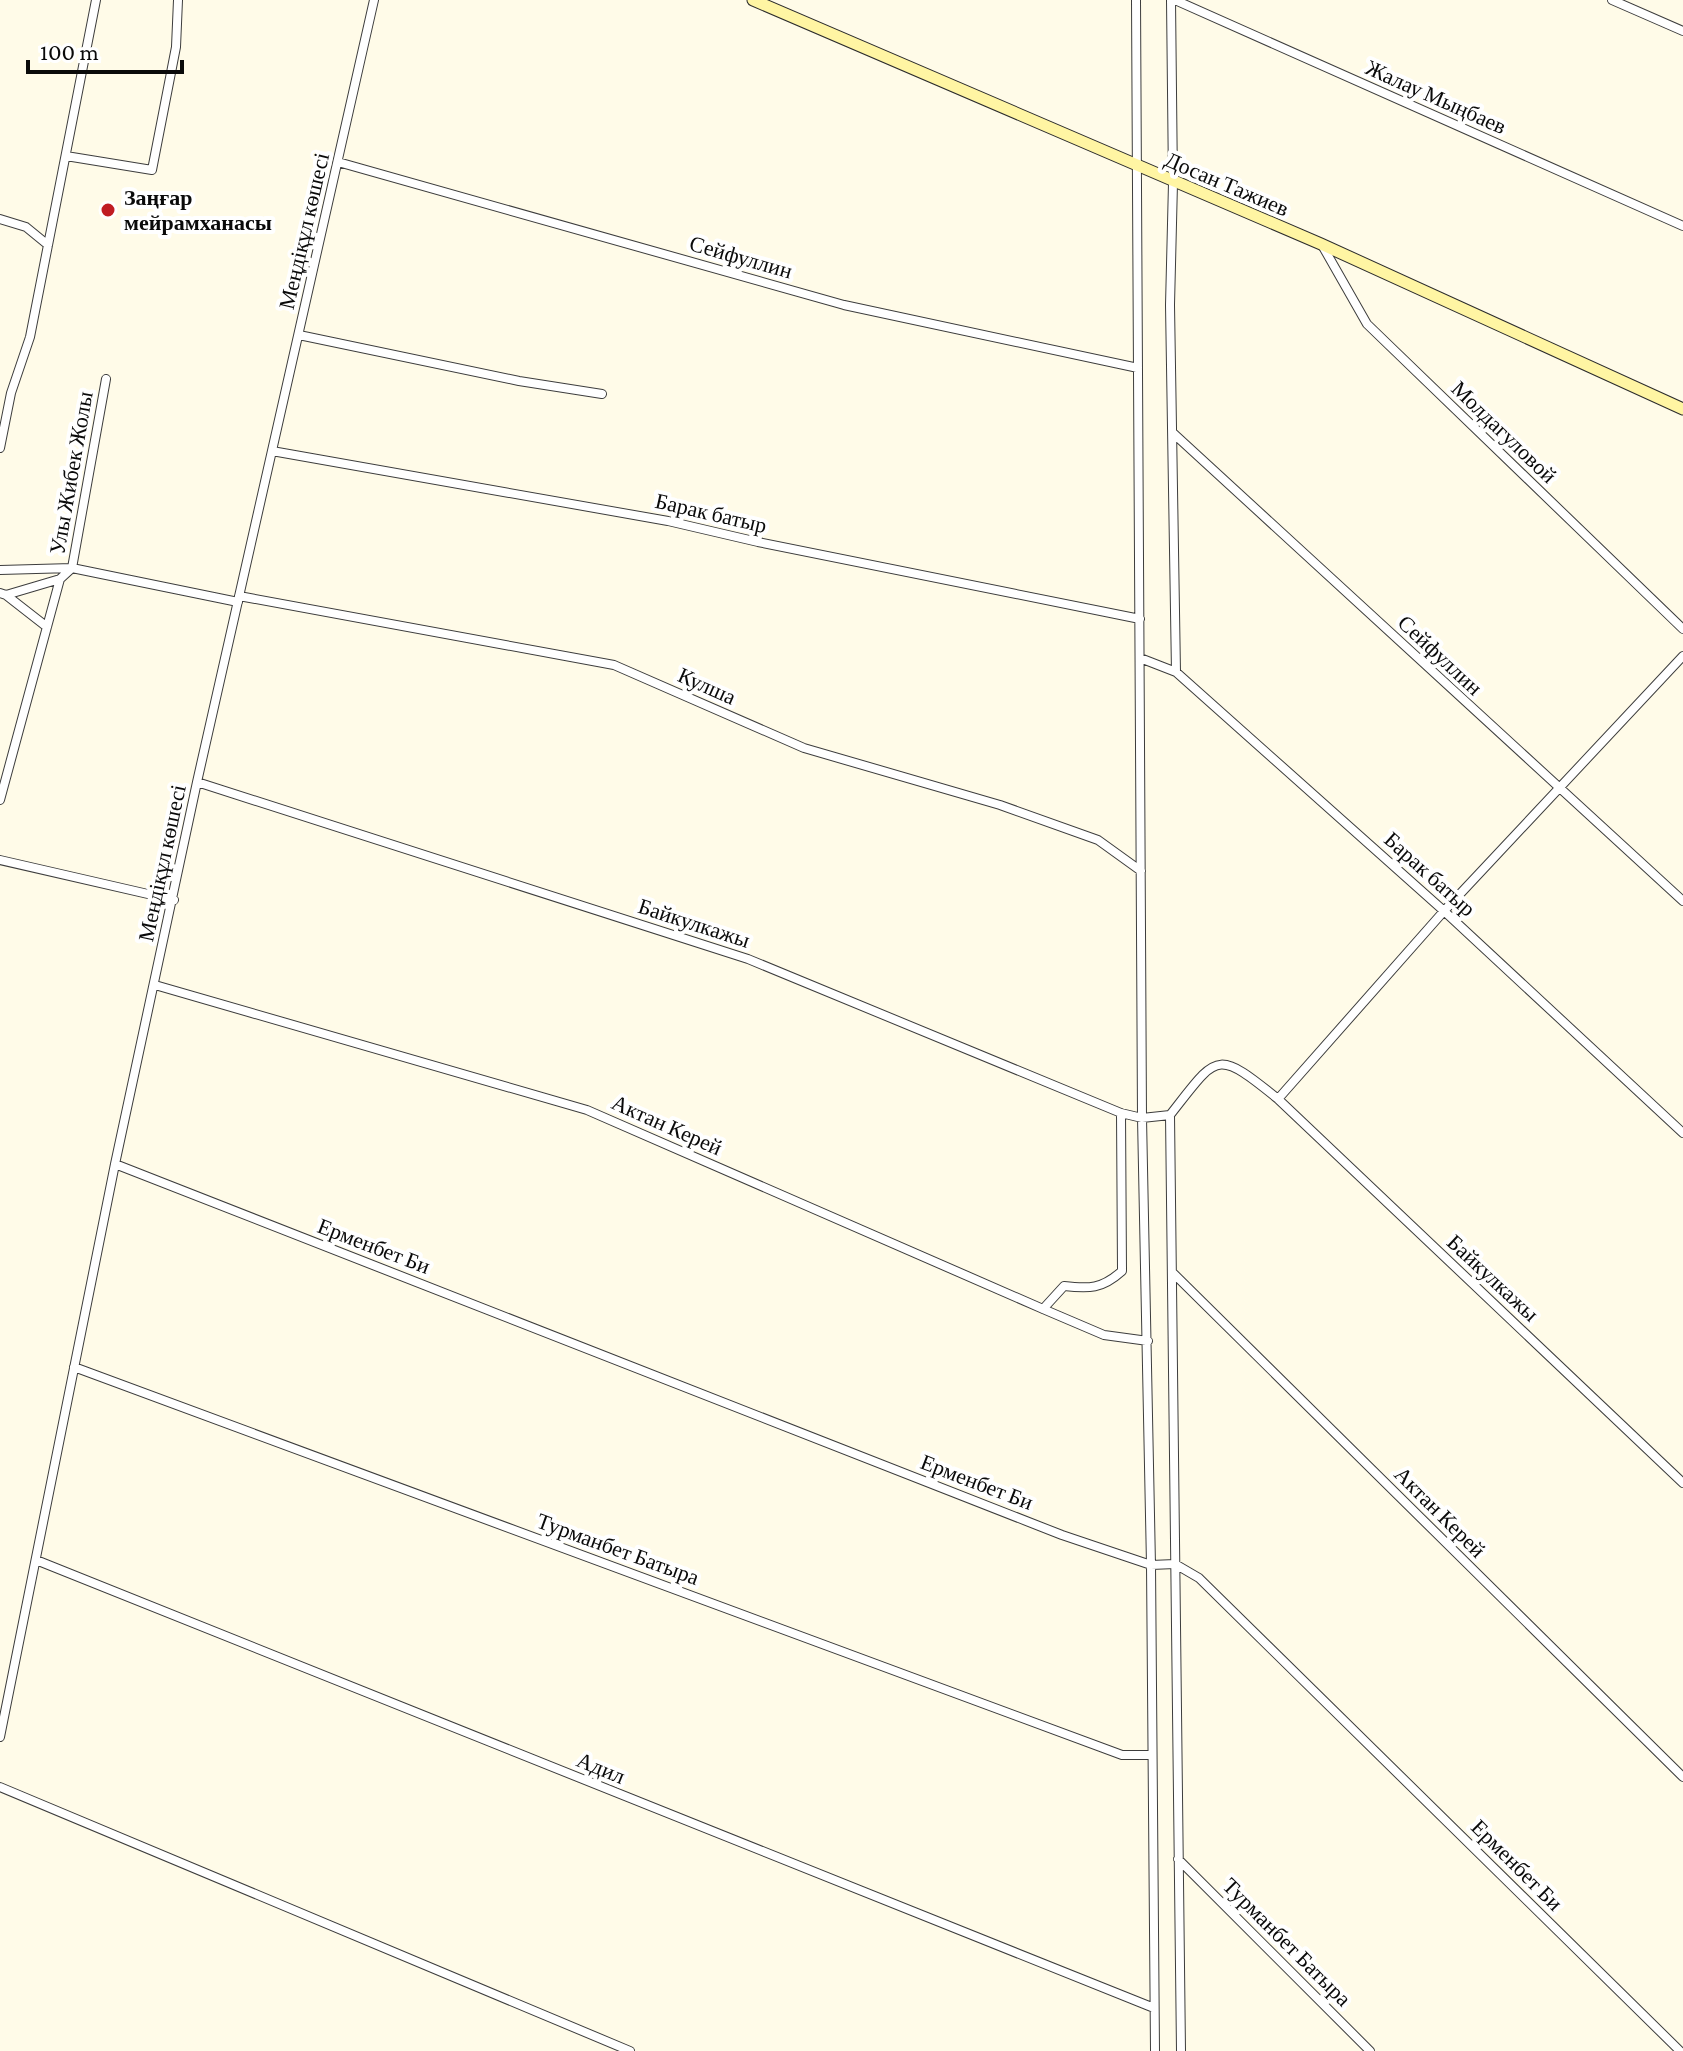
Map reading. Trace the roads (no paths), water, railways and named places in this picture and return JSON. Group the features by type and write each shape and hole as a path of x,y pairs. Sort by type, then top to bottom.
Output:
{"street":[{"path":"0,448 11,393 30,337 96,0"},
{"path":"66,156 152,170 176,47 178,0"},
{"name":"Меңдіқұл көшесі","path":"0,1737 115,1164 197,782 374,0"},
{"name":"Досан Тажиев","path":"753,0 1137,168 1321,244 1683,409"},
{"path":"1136,0 1142,1118 1148,1341 1155,2051"},
{"path":"1173,0 1170,237 1176,672"},
{"name":"Жалау Мыңбаев","path":"1173,0 1683,226"},
{"path":"1612,0 1683,31"},
{"name":"Сейфуллин","path":"338,162 844,305 1138,368"},
{"path":"0,219 26,227 48,245"},
{"name":"Молдагуловой","path":"1321,244 1367,324 1683,629"},
{"path":"299,335 519,381 602,394"},
{"name":"Улы Жибек Жолы","path":"0,800 60,579 72,568 106,379"},
{"name":"Сейфуллин","path":"1173,433 1683,901"},
{"name":"Барак батыр","path":"272,451 668,521 1140,619"},
{"name":"Кулша","path":"0,570 72,568 614,665 804,748 1000,805 1098,840 1141,871"},
{"path":"3,594 60,579"},
{"path":"3,594 47,627"},
{"path":"1278,1099 1444,911 1683,656"},
{"name":"Барак батыр","path":"1140,658 1176,672 1444,911 1683,1133"},
{"name":"Байкулкажы","path":"197,782 748,959 1121,1113 1142,1118 1170,1115 1204,1072 1223,1064 1236,1066 1278,1099 1683,1483"},
{"path":"0,860 174,900"},
{"name":"Актан Керей","path":"155,985 587,1110 1104,1335 1148,1341"},
{"path":"1043,1309 1064,1286 1090,1290 1109,1283 1122,1271 1121,1113"},
{"path":"1170,1115 1181,2051"},
{"name":"Ерменбет Би","path":"115,1164 1062,1535 1151,1565 1175,1564 1199,1578 1680,2051"},
{"name":"Актан Керей","path":"1172,1272 1683,1777"},
{"name":"Турманбет Батыра","path":"74,1367 1122,1755 1151,1755"},
{"name":"Адил","path":"36,1560 1154,2008"},
{"path":"0,1787 630,2051"},
{"name":"Турманбет Батыра","path":"1178,1859 1370,2051"}],"place":[{"name":"Заңғар мейрамханасы","path":"108,210"}]}
